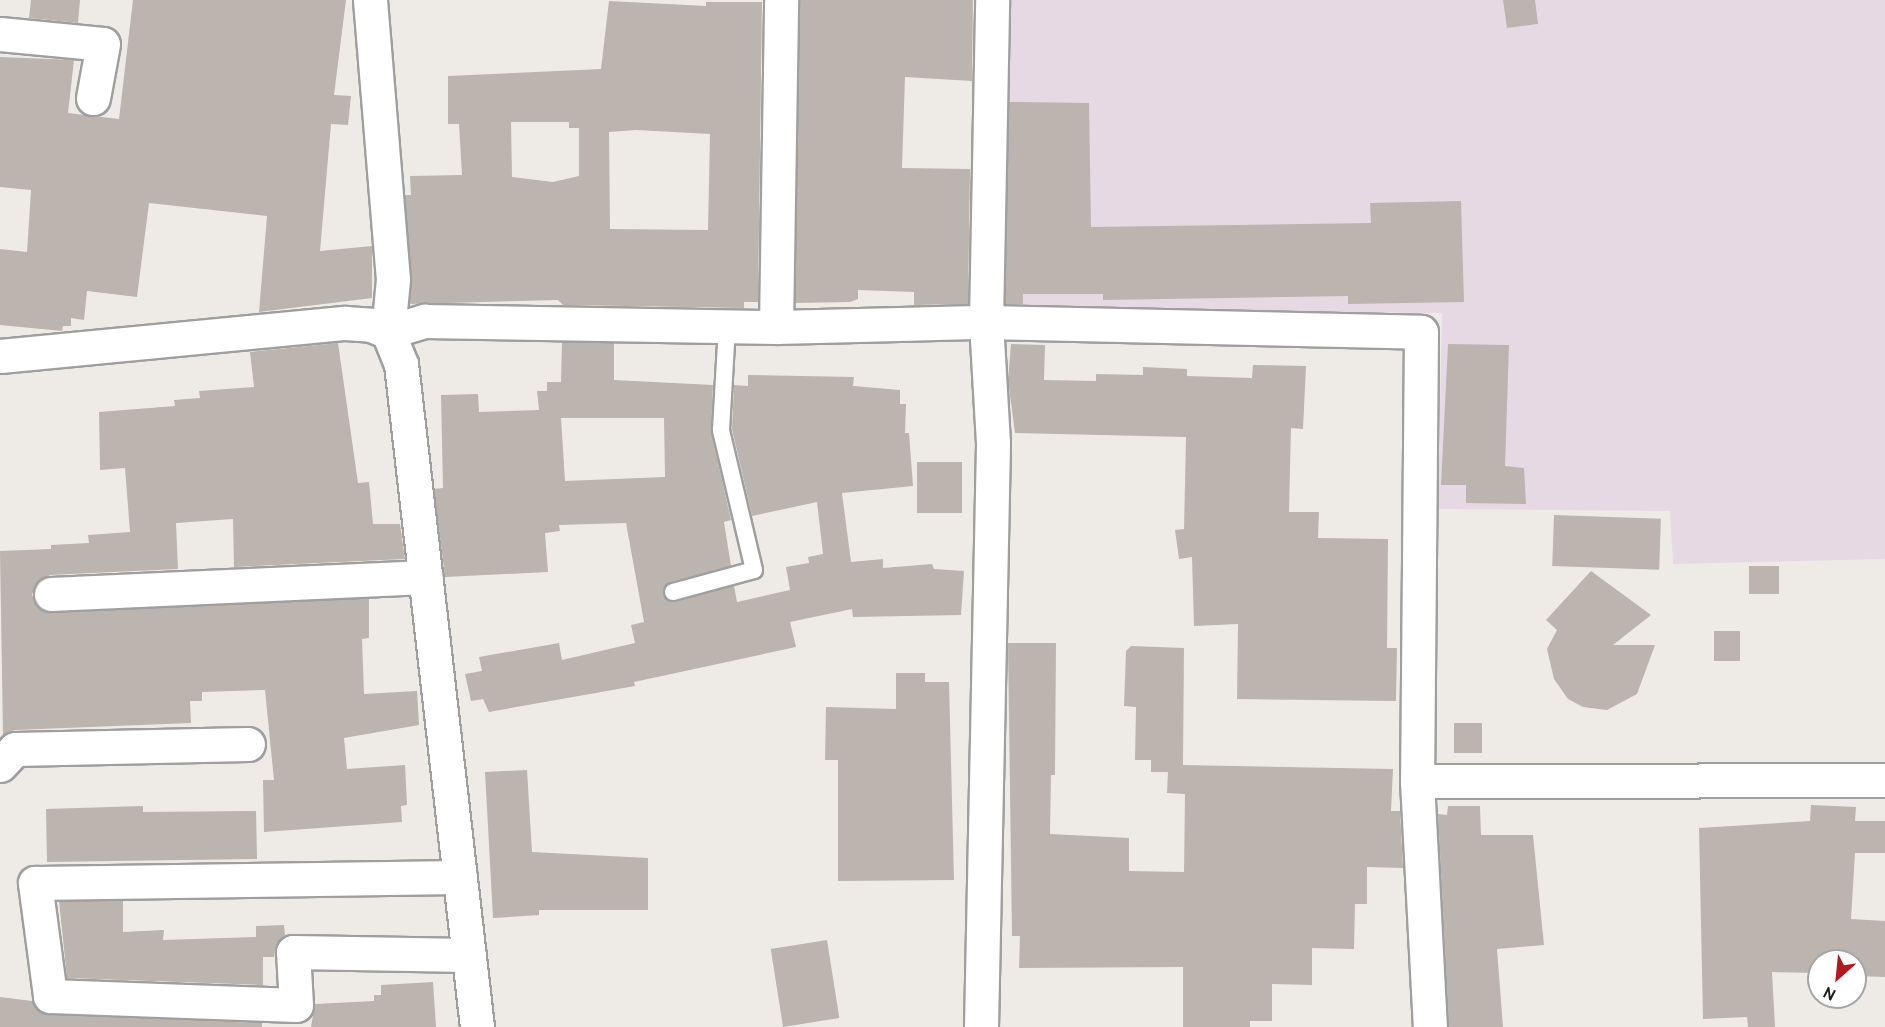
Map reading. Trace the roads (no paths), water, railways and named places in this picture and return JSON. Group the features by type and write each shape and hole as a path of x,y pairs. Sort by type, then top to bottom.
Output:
{"street":[{"path":"370,0 393,279 388,332 401,364 477,1027"},
{"path":"776,327 781,0"},
{"path":"981,1027 993,443 986,322 992,0"},
{"path":"0,34 103,44 93,98"},
{"path":"0,356 345,323 371,325 388,332 425,321 776,327 986,322 1421,332 1418,781 1430,1027"},
{"path":"51,594 426,577"},
{"path":"0,765 15,749 248,744"},
{"path":"1418,781 1885,780"},
{"path":"460,877 34,884 50,996 296,1005 293,952 469,955"}],"lane":[{"path":"673,592 754,570 721,430 727,326"}]}
